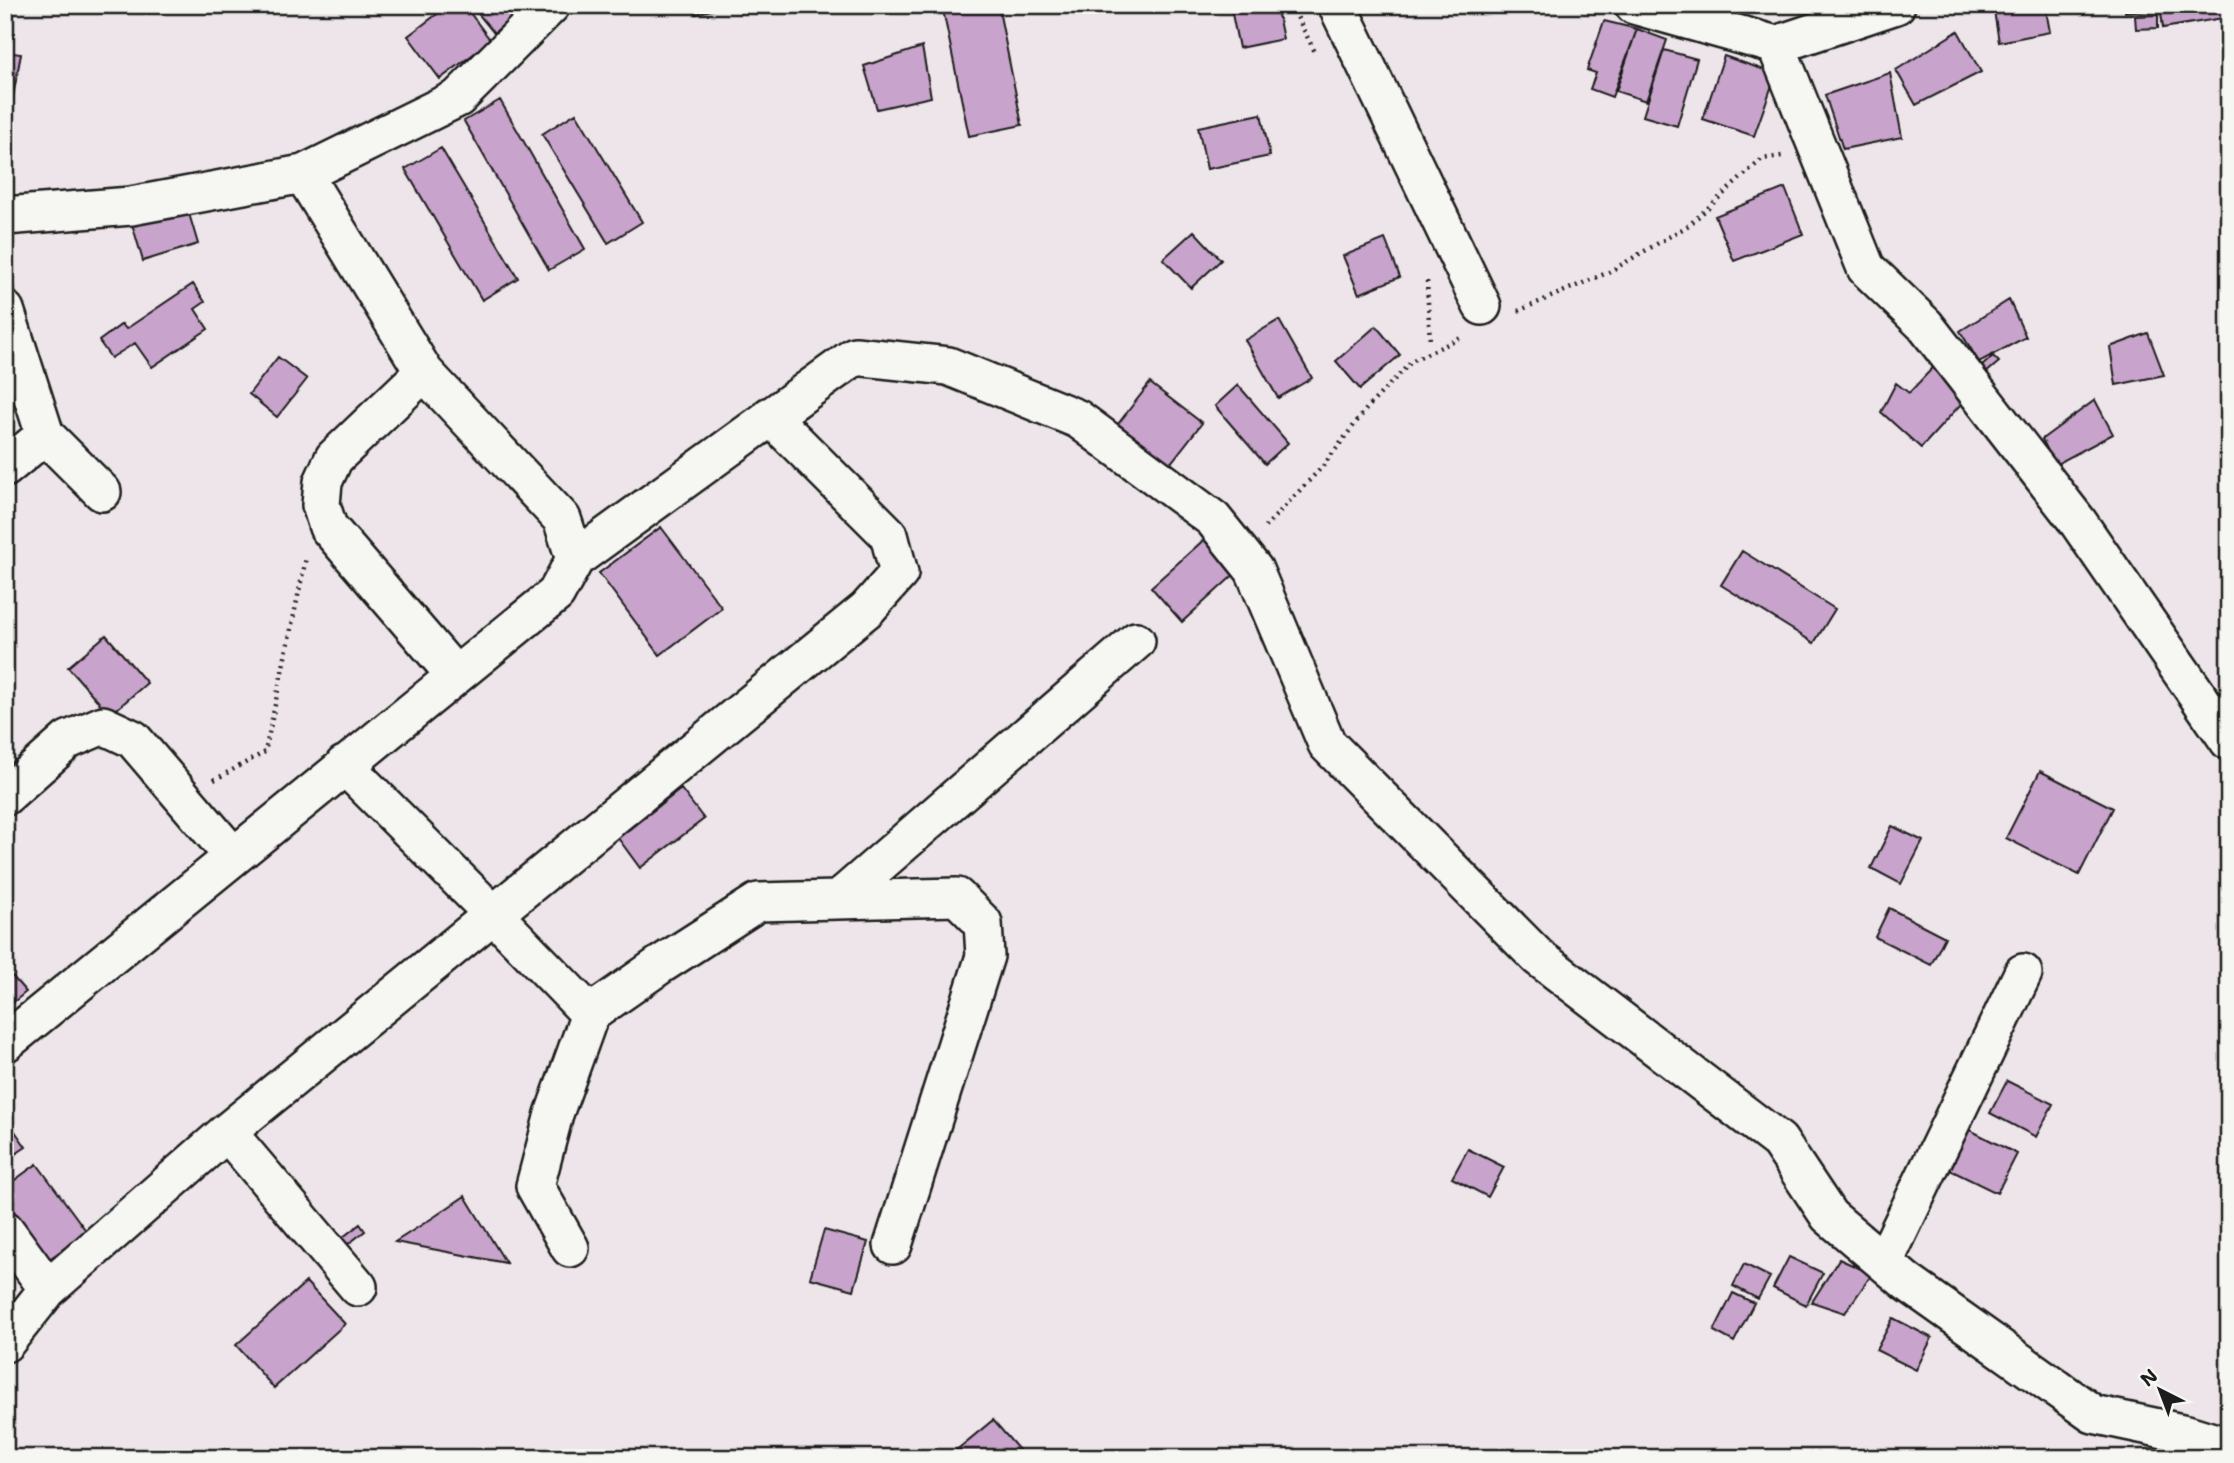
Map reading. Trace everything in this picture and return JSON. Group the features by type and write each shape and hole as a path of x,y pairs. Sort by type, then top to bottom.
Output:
{"street":[{"path":"5,216 131,206 303,174 458,98 551,5"},
{"path":"1337,5 1482,306"},
{"path":"1634,5 1776,45 1896,5"},
{"path":"1776,45 1866,268 1925,325 2078,522 2229,741"},
{"path":"303,174 424,372 562,519 575,559"},
{"path":"5,310 45,435 102,492"},
{"path":"5,1043 556,594 575,559 771,416 855,356 948,366 1078,419 1213,519 1254,570 1327,744 1538,957 1779,1141 1829,1216 1907,1282 2092,1414 2225,1450"},
{"path":"424,372 334,458 323,482 321,505 328,527 454,675"},
{"path":"5,1343 48,1289 227,1132 867,609 900,573 889,535 771,416"},
{"path":"5,468 45,435"},
{"path":"839,899 1136,641"},
{"path":"5,796 68,740 103,725 133,739 233,856"},
{"path":"344,765 590,1014"},
{"path":"570,1248 535,1186 554,1114 590,1014 758,902 957,897 983,923 985,956 893,1245"},
{"path":"1884,1262 2023,973"},
{"path":"227,1132 358,1287"},
{"path":"5,1230 48,1289"}],"path":[{"path":"182,797 265,752 307,550"}],"building":[{"path":"449,5 464,5 491,41 440,79 408,36"},
{"path":"471,5 526,5 494,33"},
{"path":"694,5 730,5 696,14"},
{"path":"966,5 998,5 1022,125 969,136 943,10"},
{"path":"1249,5 1276,5 1283,39 1239,48 1231,9"},
{"path":"1993,5 2045,5 2050,32 1999,42"},
{"path":"2125,5 2154,5 2154,11 2125,12"},
{"path":"2160,5 2227,5 2229,17 2163,28"},
{"path":"2158,15 2158,28 2136,29 2135,16"},
{"path":"1604,21 1637,29 1612,97 1590,89 1596,73 1587,70"},
{"path":"1637,29 1667,40 1646,101 1616,91"},
{"path":"1958,31 1981,72 1916,105 1896,70"},
{"path":"2222,39 2229,39 2229,106 2224,106"},
{"path":"922,47 931,97 877,109 864,66"},
{"path":"1664,50 1697,59 1677,126 1643,116"},
{"path":"5,52 21,54 5,138"},
{"path":"1724,56 1776,74 1754,136 1703,119"},
{"path":"1890,73 1902,137 1843,149 1825,95"},
{"path":"500,100 585,249 549,270 464,121"},
{"path":"576,113 642,222 608,243 542,134"},
{"path":"1261,114 1270,156 1207,169 1198,127"},
{"path":"441,148 518,278 482,300 405,169"},
{"path":"1785,188 1803,234 1734,261 1715,216"},
{"path":"185,200 198,244 143,261 130,217"},
{"path":"1194,231 1221,260 1191,288 1163,259"},
{"path":"1385,239 1400,277 1359,294 1343,256"},
{"path":"193,284 205,302 195,309 208,329 152,367 135,343 111,358 99,341 122,324 126,329"},
{"path":"2009,300 2026,337 1979,362 1960,331"},
{"path":"1279,320 1312,378 1278,398 1245,340"},
{"path":"1376,326 1400,355 1360,389 1336,361"},
{"path":"2148,333 2164,375 2116,385 2110,347"},
{"path":"1993,356 1999,362 1986,373 1981,367"},
{"path":"278,357 307,379 277,417 249,394"},
{"path":"1943,357 1971,393 1921,448 1881,412 1896,383 1909,393"},
{"path":"1150,383 1202,423 1170,464 1118,424"},
{"path":"1238,385 1288,443 1265,464 1215,406"},
{"path":"2095,400 2113,434 2055,465 2042,439"},
{"path":"661,527 722,608 660,655 599,573"},
{"path":"1207,537 1238,571 1182,622 1151,587"},
{"path":"1742,551 1835,609 1814,643 1721,585"},
{"path":"106,635 147,683 110,715 68,667"},
{"path":"2040,771 2113,808 2079,875 2006,838"},
{"path":"681,789 704,819 640,868 618,838"},
{"path":"1892,826 1923,841 1901,884 1871,868"},
{"path":"1889,908 1945,937 1931,965 1875,937"},
{"path":"5,968 26,992 5,1009"},
{"path":"2007,1081 2053,1104 2036,1137 1990,1113"},
{"path":"5,1117 26,1147 5,1161"},
{"path":"1966,1128 2017,1154 1997,1193 1946,1168"},
{"path":"1468,1149 1504,1167 1488,1197 1452,1178"},
{"path":"37,1164 87,1232 41,1265 5,1216 5,1187"},
{"path":"465,1196 506,1263 395,1242 434,1217"},
{"path":"360,1224 365,1231 343,1248 338,1241"},
{"path":"824,1230 868,1242 854,1290 810,1278"},
{"path":"1789,1257 1823,1273 1806,1305 1773,1288"},
{"path":"1839,1259 1872,1274 1845,1313 1812,1302"},
{"path":"1744,1264 1770,1277 1758,1299 1733,1286"},
{"path":"306,1282 345,1324 274,1388 236,1345"},
{"path":"1733,1293 1754,1303 1734,1342 1714,1331"},
{"path":"1893,1318 1932,1338 1916,1370 1876,1350"},
{"path":"993,1420 1026,1458 957,1458 953,1453"}]}
